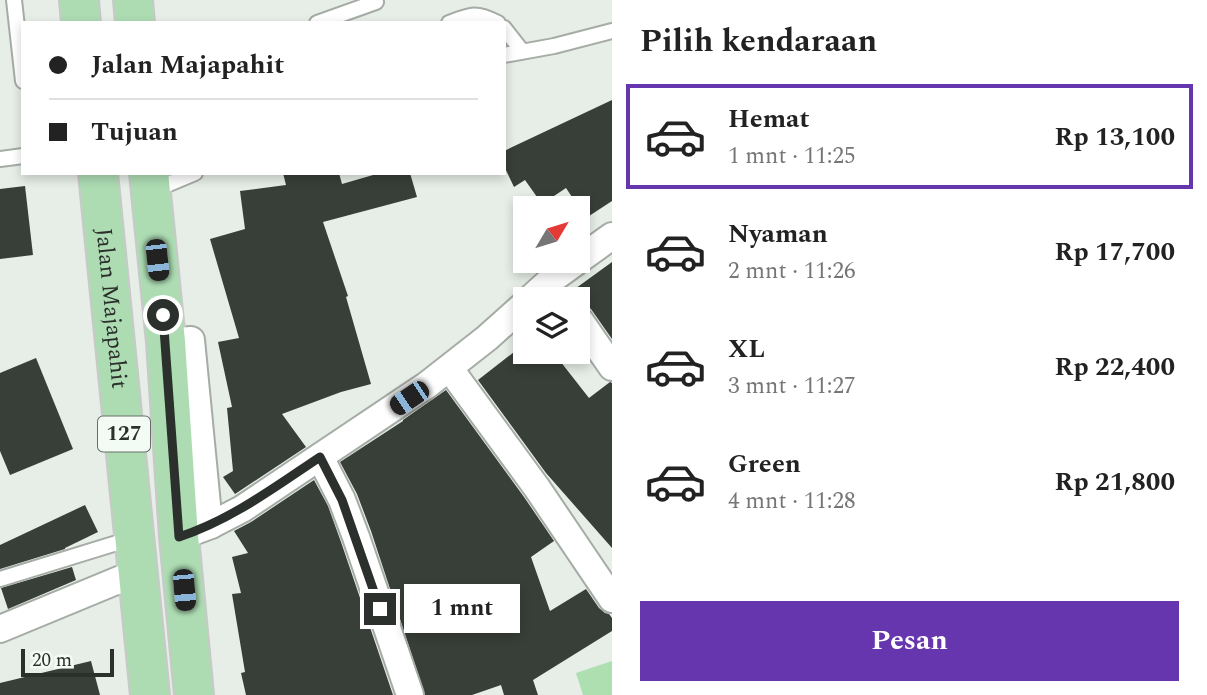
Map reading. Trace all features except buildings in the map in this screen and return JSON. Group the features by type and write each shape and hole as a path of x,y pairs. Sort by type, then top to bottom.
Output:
{"main road":[{"path":"79,0 82,21"},
{"path":"133,0 135,21"},
{"name":"Jalan Majapahit","path":"98,175 150,695"},
{"name":"127","path":"150,182 166,342 195,531 194,695"}],"street":[{"path":"561,287 612,236"},
{"path":"195,531 242,509 428,385 513,314"},
{"path":"590,334 612,366"},
{"path":"450,369 537,488 612,600"},
{"path":"320,457 342,500 410,695"},
{"path":"0,629 136,555"}],"lane":[{"path":"14,0 21,63"},
{"path":"323,21 376,2"},
{"path":"454,21 481,15 494,21"},
{"path":"506,31 523,51"},
{"path":"506,55 612,31"},
{"path":"0,159 21,156"},
{"path":"150,182 185,175"},
{"path":"0,579 136,555"}],"green space":[{"path":"612,661 612,695 583,695 576,673"}],"route":[{"path":"163,315 179,537 242,509 320,457 342,500 380,609"}]}
